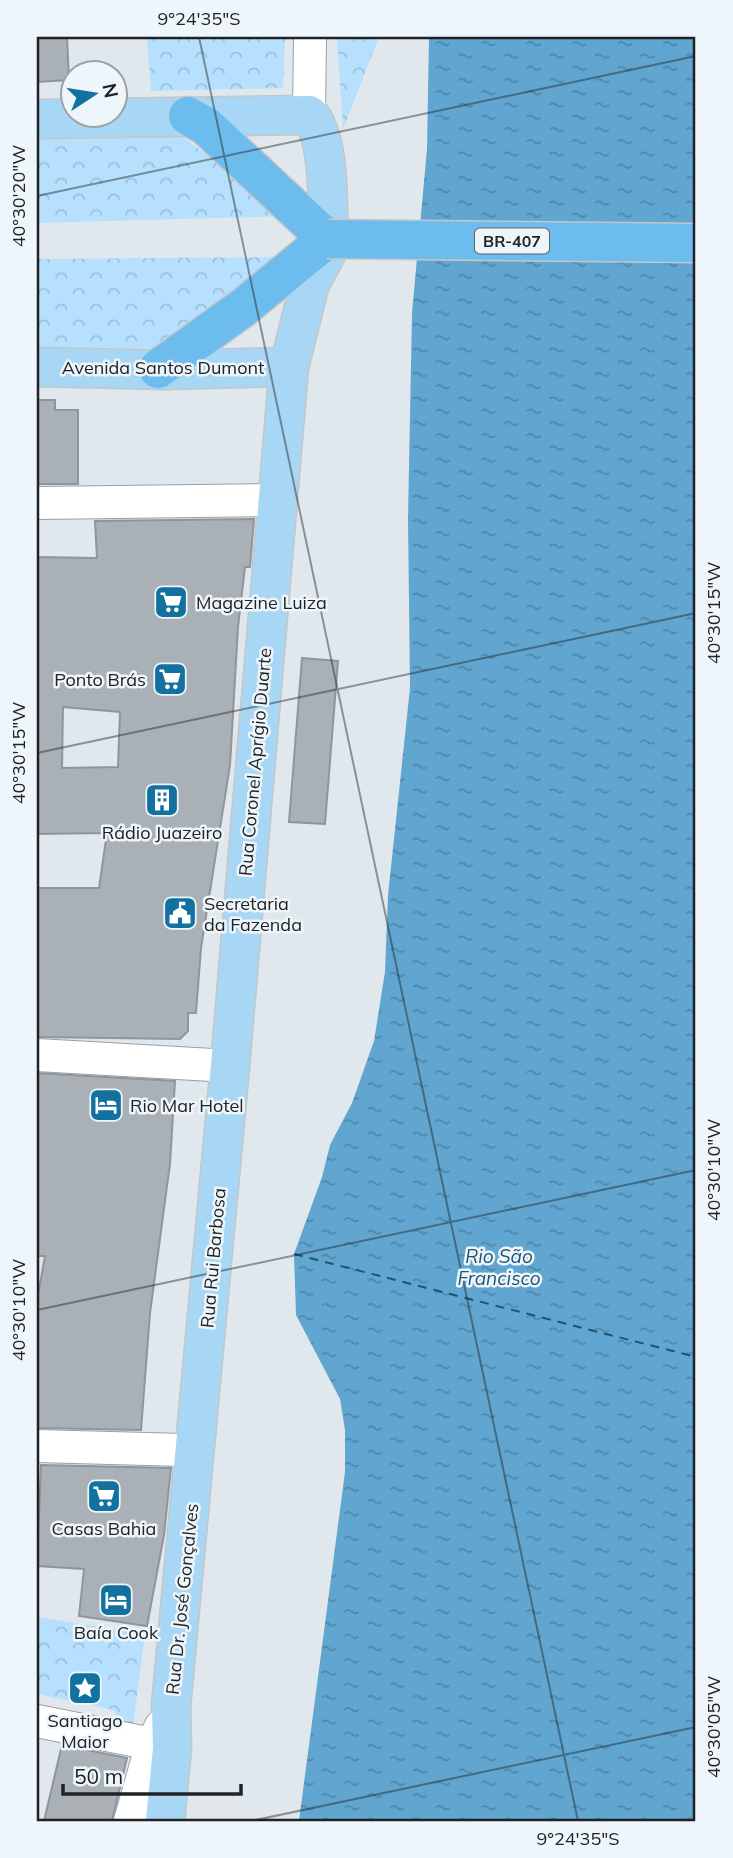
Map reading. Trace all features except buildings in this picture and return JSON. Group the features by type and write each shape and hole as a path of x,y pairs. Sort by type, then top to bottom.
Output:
{"highway":[{"path":"158,369 327,246 197,121"},
{"name":"BR-407","path":"327,246 696,243"}],"main road":[{"path":"37,119 197,121 303,114 320,133 327,194 327,246"},
{"name":"Rua Coronel Aprígio Duarte","path":"230,1066 289,367 310,283 327,246"},
{"name":"Avenida Santos Dumont","path":"37,368 289,367"},
{"name":"Rua Rui Barbosa","path":"190,1450 230,1066"},
{"name":"Rua Dr. José Gonçalves","path":"165,1821 162,1746 171,1706 190,1450"}],"street":[{"path":"303,114 310,37"},
{"path":"37,503 276,500"},
{"path":"37,1055 230,1066"},
{"path":"37,1446 190,1450"},
{"path":"37,1721 162,1746 130,1821"}],"green space":[{"path":"147,37 285,37 283,88 151,91"},
{"path":"337,37 379,37 343,129"},
{"path":"181,136 291,216 37,223 37,137"},
{"path":"287,257 161,357 37,357 37,259"},
{"path":"37,1617 145,1634 133,1725 119,1724 114,1710 37,1694"}],"water":[{"name":"Rio São Francisco","path":"429,37 696,37 696,1821 299,1821 345,1472 345,1430 340,1399 296,1315 294,1254 322,1177 330,1145 352,1103 374,1041 385,972 388,895 410,688 408,518 412,313 427,149"}],"ferry route":[{"path":"294,1254 696,1357"}],"place":[{"name":"Magazine Luiza","path":"171,602"},
{"name":"Ponto Brás","path":"170,679"},
{"name":"Rádio Juazeiro","path":"162,800"},
{"name":"Secretaria da Fazenda","path":"180,913"},
{"name":"Rio Mar Hotel","path":"106,1105"},
{"name":"Casas Bahia","path":"104,1496"},
{"name":"Baía Cook","path":"116,1600"},
{"name":"Santiago Maior","path":"85,1688"}]}
